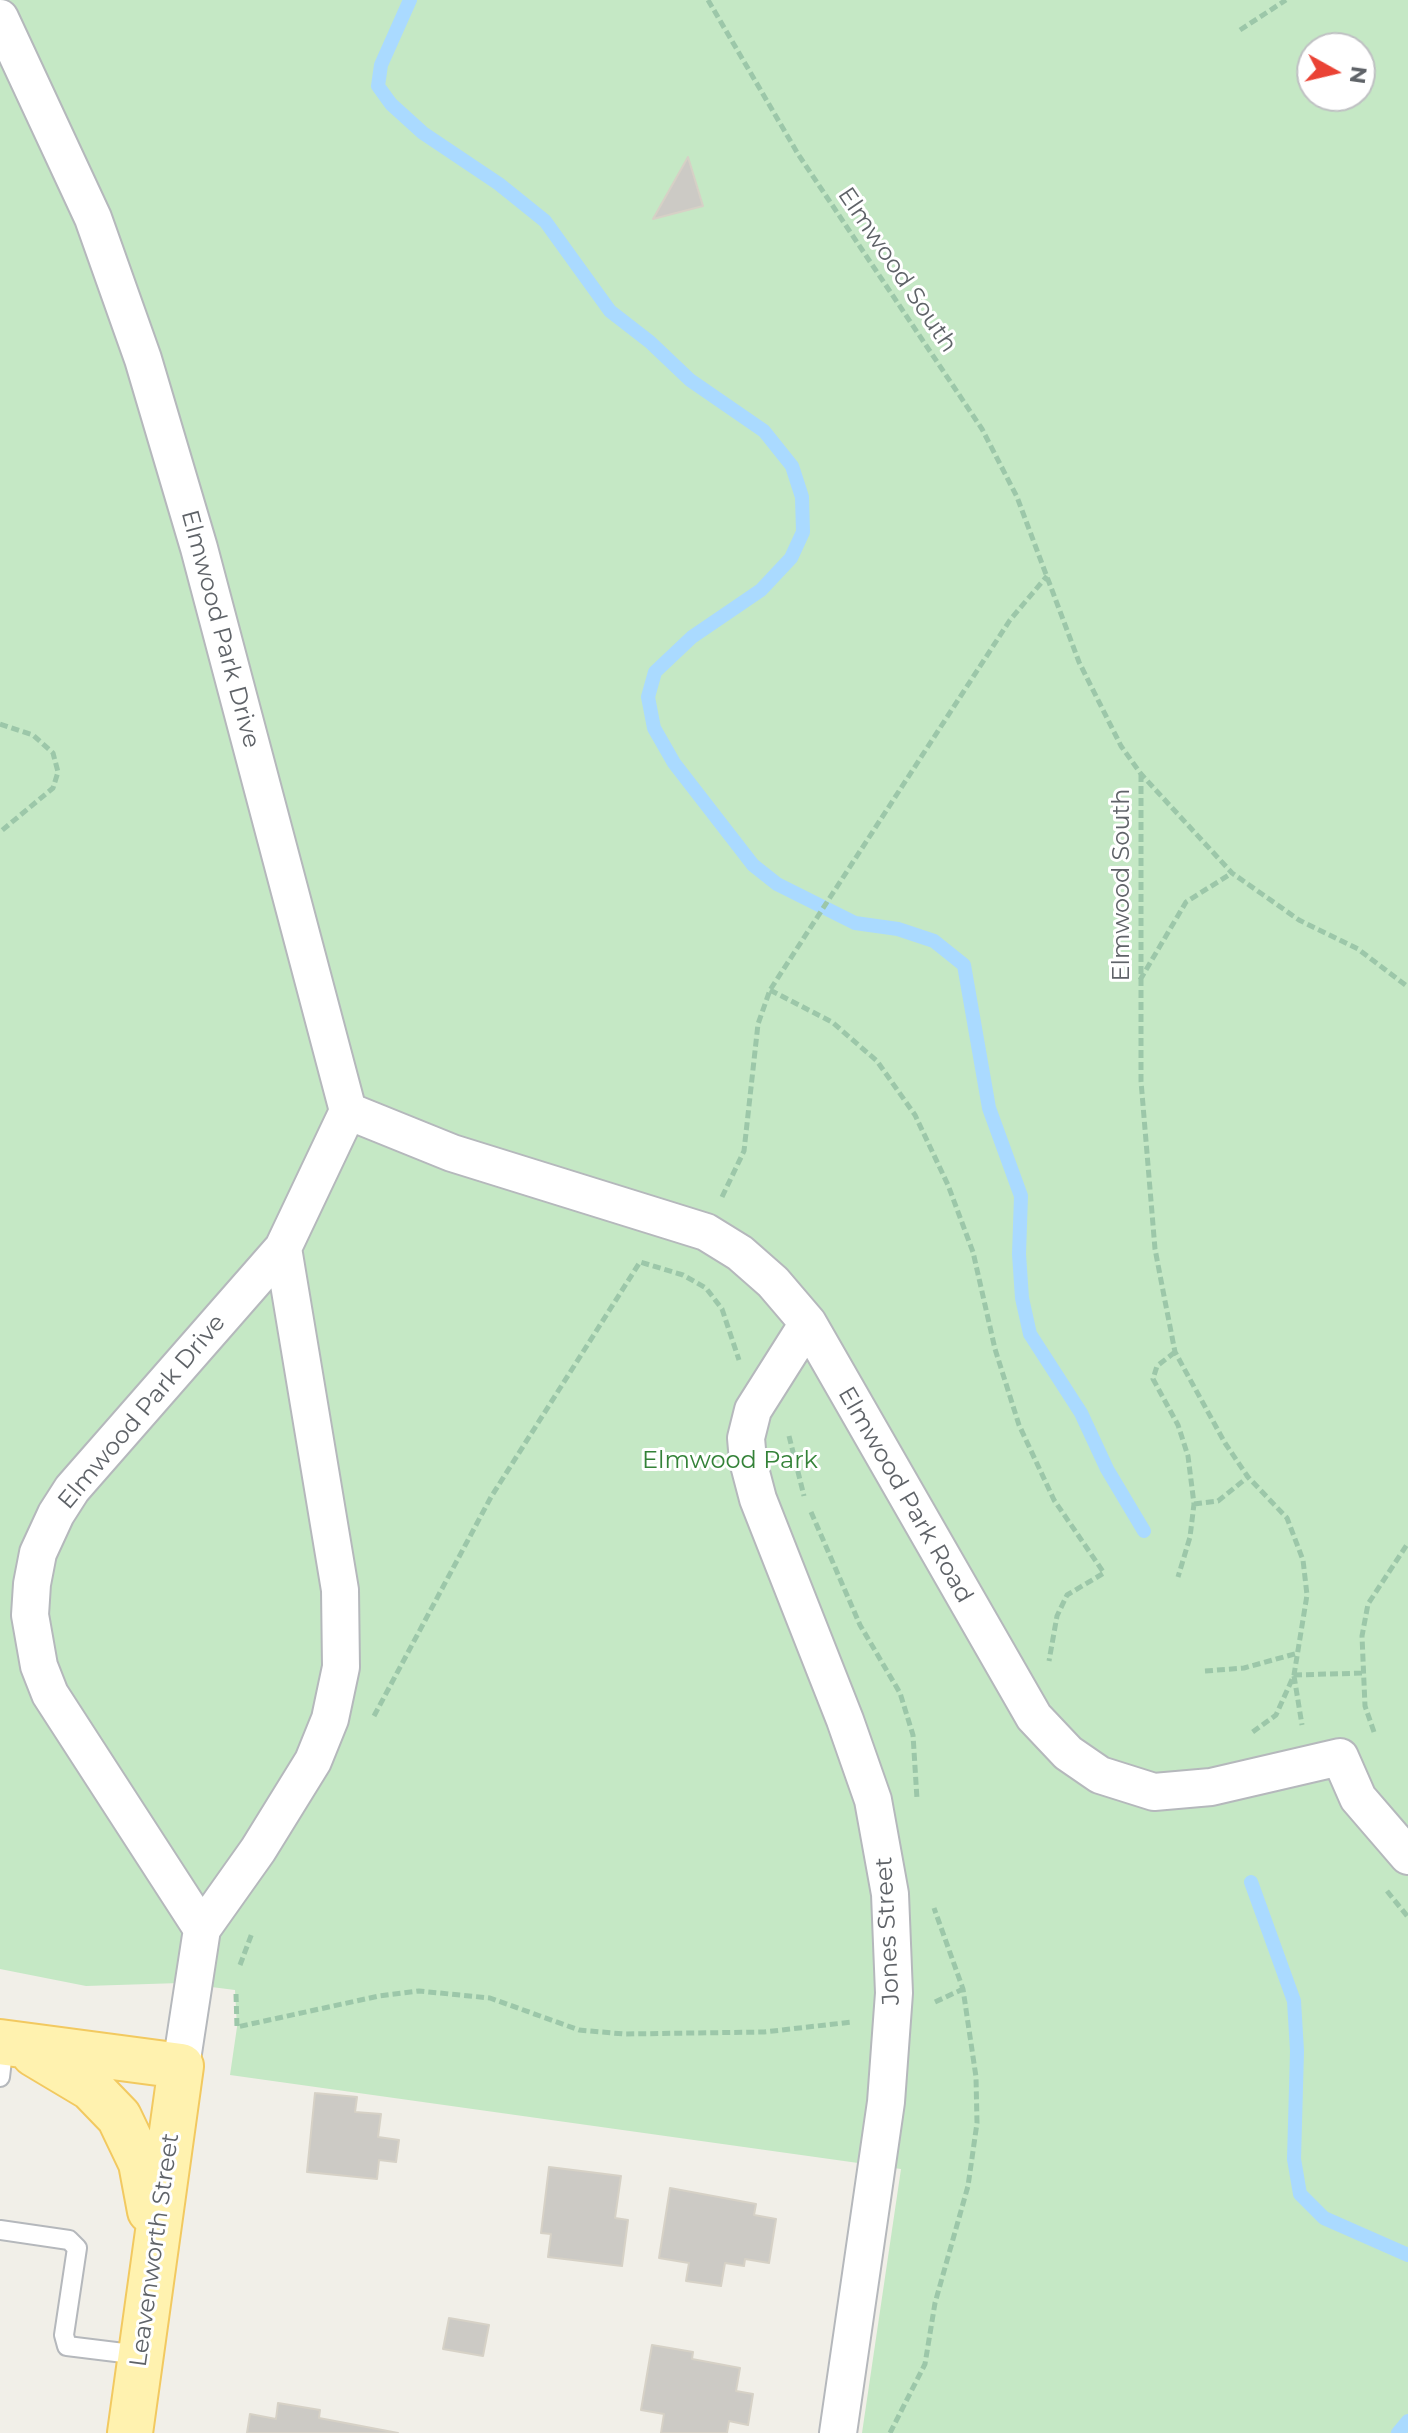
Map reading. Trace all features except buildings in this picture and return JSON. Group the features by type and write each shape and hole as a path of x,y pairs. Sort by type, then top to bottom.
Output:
{"main road":[{"path":"6,2051 181,2066"},
{"path":"6,2051 91,2088 119,2117 141,2163 156,2245"},
{"name":"Leavenworth Street","path":"130,2433 181,2066"}],"street":[{"name":"Elmwood Park Drive","path":"0,18 93,218 143,359 199,548 348,1111 283,1248 72,1489 56,1514 38,1553 32,1584 30,1615 39,1666 50,1694 202,1929"},
{"name":"Elmwood Park Road","path":"348,1111 452,1153 706,1232 740,1253 773,1282 808,1323 1034,1717 1068,1753 1100,1775 1154,1792 1211,1787 1340,1757 1358,1798 1408,1856"},
{"path":"181,2066 202,1929 258,1850 313,1761 330,1719 341,1667 340,1590 283,1248"},
{"name":"Jones Street","path":"808,1323 753,1410 746,1438 748,1461 758,1499 873,1800 890,1894 892,2016 886,2102 838,2433"}],"lane":[{"path":"0,2230 69,2240 77,2248 64,2335 67,2346 140,2355"}],"path":[{"name":"Elmwood South","path":"708,0 807,167 982,429 1017,497 1104,717 1141,774 1141,1081 1155,1249 1175,1352 1225,1443 1248,1477 1287,1518 1303,1560 1307,1595 1294,1675 1276,1715 1243,1738"},
{"path":"1240,30 1286,0"},
{"path":"749,1117 758,1024 770,990 858,859 1010,620 1048,575"},
{"path":"0,724 33,735 53,753 58,772 53,788 0,832"},
{"path":"1141,774 1232,873 1299,920 1358,949 1408,987"},
{"path":"1139,981 1186,902 1232,873"},
{"path":"770,990 832,1022 877,1061 915,1115 948,1185 973,1252 995,1349 1019,1425 1054,1500 1104,1573 1067,1595 1057,1616 1048,1670"},
{"path":"372,1720 491,1497 640,1262 683,1275"},
{"path":"1175,1352 1157,1366 1153,1379 1178,1425 1188,1456 1194,1504 1190,1537 1178,1577"},
{"path":"1194,1504 1218,1501 1248,1477"},
{"path":"1294,1675 1365,1673 1362,1636 1368,1604 1408,1543"},
{"path":"1205,1671 1244,1668 1298,1653"},
{"path":"237,1976 255,1925"},
{"path":"236,1990 237,2027 379,1996 419,1991 490,1998 579,2030 624,2034 764,2032 892,2016 963,1989 976,2077 977,2123 968,2186 935,2303 925,2364 890,2433"}],"green space":[{"name":"Elmwood Park","path":"0,0 1408,0 1408,2433 862,2433 901,2169 230,2075 237,2027 235,1990 180,1983 86,1986 0,1969"}],"waterway":[{"path":"410,0 381,65 378,86 391,104 423,133 499,184 545,221 610,311 650,342 690,380 764,431 792,466 802,497 803,532 791,558 761,590 692,637 655,672 648,697 654,728 674,763 753,865 777,884 855,923 898,929 934,941 964,965 989,1108 1021,1196 1019,1254 1022,1298 1030,1334 1081,1413 1107,1469 1144,1531"},
{"path":"1251,1882 1294,2001 1297,2051 1294,2159 1300,2194 1324,2218 1408,2255"},
{"path":"1398,2433 1408,2421"}]}
